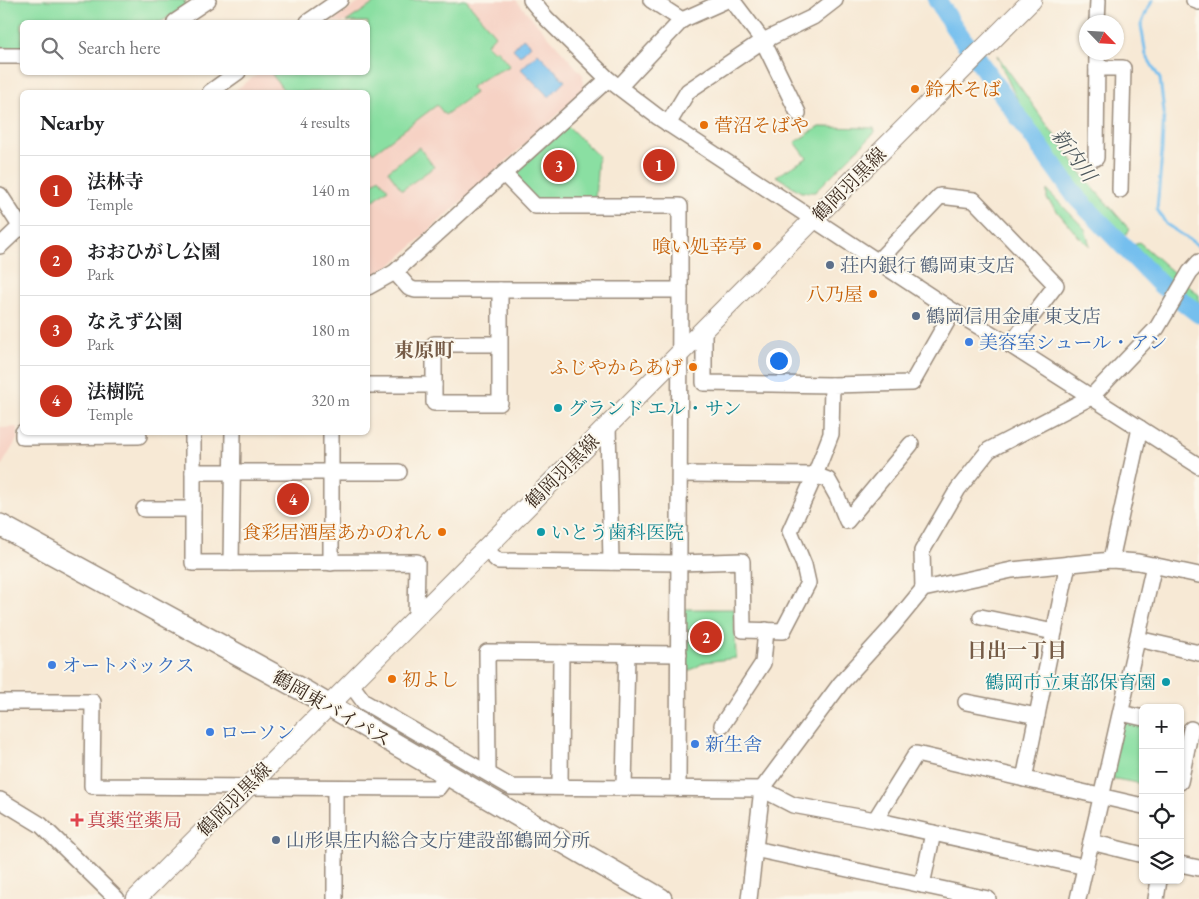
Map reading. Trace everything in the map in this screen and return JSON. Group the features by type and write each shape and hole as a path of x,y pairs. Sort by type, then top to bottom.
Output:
{"highway":[{"name":"鶴岡東バイパス","path":"0,525 328,705 661,899"}],"main road":[{"name":"鶴岡羽黒線","path":"136,899 245,787 1032,0"}],"street":[{"path":"178,20 208,0"},
{"path":"311,20 340,0"},
{"path":"530,0 613,83 668,124 953,311 1010,345 1199,466"},
{"path":"651,0 682,20"},
{"path":"370,286 395,272 504,174 613,83 682,20 727,0"},
{"path":"732,0 763,41 798,113"},
{"path":"668,124 688,92 763,41 813,17 835,0"},
{"path":"1098,0 1098,15"},
{"path":"1194,0 1199,2"},
{"path":"0,56 20,56"},
{"path":"1096,158 1097,60"},
{"path":"1097,68 1123,68 1120,190"},
{"path":"213,90 233,75"},
{"path":"504,174 534,206 680,206 678,788"},
{"path":"0,195 20,224"},
{"path":"878,261 940,196 974,200 1056,285 1010,345"},
{"path":"0,246 20,229"},
{"path":"923,589 922,551 958,488 989,450 1091,397 1156,328 1194,267"},
{"path":"395,272 409,288 414,290 680,290"},
{"path":"500,290 500,344 500,402 434,403 434,344 500,344"},
{"path":"704,329 704,383 832,385 912,383 953,311"},
{"path":"370,385 434,385"},
{"path":"484,548 498,561 680,563 742,561 743,630 783,631 808,584 804,565 790,532 831,434 832,385"},
{"path":"608,425 611,562"},
{"path":"1111,560 1140,428"},
{"path":"23,435 23,437 64,435"},
{"path":"93,435 138,440"},
{"path":"193,435 193,562 417,562 416,617"},
{"path":"231,562 233,435"},
{"path":"331,435 331,562"},
{"path":"680,474 815,475 828,480 847,521 911,444"},
{"path":"193,472 399,472"},
{"path":"144,509 193,510"},
{"path":"749,899 762,789 840,683 891,628 923,589 1012,570 1111,560 1138,562 1199,575"},
{"path":"1024,779 1068,564"},
{"path":"1078,899 1154,565"},
{"path":"981,617 1054,632"},
{"path":"722,725 763,663 766,630"},
{"path":"1138,639 1199,653"},
{"path":"488,773 487,652 679,654"},
{"path":"560,786 561,653"},
{"path":"624,787 627,654"},
{"path":"350,683 364,702 511,787 762,789 793,805 875,820 1086,867"},
{"path":"0,702 93,702 92,786 438,788 448,775"},
{"path":"966,702 1037,716"},
{"path":"1121,713 1139,717"},
{"path":"1184,761 1190,729"},
{"path":"875,820 916,754 1139,805"},
{"path":"335,788 335,899"},
{"path":"0,800 41,824 117,899"},
{"path":"922,885 933,833"},
{"path":"1091,842 1139,854"},
{"path":"755,849 988,899"},
{"path":"1184,865 1199,868"},
{"path":"1156,899 1159,884"}],"shaded area":[{"path":"363,0 516,0 583,75 583,92 390,266 370,277 370,90 235,90 257,75 370,75 370,20 334,20"},
{"path":"18,427 18,438 0,468 0,428"}],"green space":[{"path":"0,0 185,0 185,6 164,20 20,20 20,48 0,48"},
{"path":"379,0 466,0 495,35 487,44 494,51 496,49 510,66 486,77 471,87 475,93 445,115 437,105 373,153 370,149 370,90 284,90 272,75 370,75 370,20 349,20"},
{"path":"997,55 1088,182 1130,230 1122,238 1082,197 1053,160 1022,108"},
{"path":"568,126 598,156 595,201 535,201 510,175"},
{"path":"819,127 874,128 875,132 815,192 801,192 776,176 807,158 795,142"},
{"path":"419,147 434,167 402,190 388,171"},
{"path":"379,178 388,189 370,203 370,185"},
{"path":"1047,190 1085,229 1090,246 1077,235 1047,199"},
{"path":"1139,242 1199,295 1199,309 1155,276 1130,248"},
{"path":"684,609 734,609 736,658 705,662 684,674"},
{"path":"1123,719 1139,722 1139,783 1110,778"}],"water":[{"path":"523,38 531,45 520,56 513,49"},
{"path":"538,53 565,81 549,97 521,69"}],"waterway":[{"name":"新内川","path":"937,0 954,27 1076,197 1161,285 1199,314"},
{"path":"1153,0 1141,25 1146,55 1160,79 1164,112 1157,209 1166,224 1199,246"}],"place":[{"name":"鈴木そば","path":"915,89"},
{"name":"菅沼そばや","path":"704,125"},
{"name":"法林寺","path":"659,165"},
{"name":"なえず公園","path":"559,166"},
{"name":"喰い処幸亭","path":"757,246"},
{"name":"荘内銀行 鶴岡東支店","path":"830,265"},
{"name":"八乃屋","path":"873,294"},
{"name":"鶴岡信用金庫 東支店","path":"916,316"},
{"name":"美容室シュール・アン","path":"969,342"},
{"name":"ふじやからあげ","path":"693,367"},
{"name":"グランド エル・サン","path":"558,408"},
{"name":"法樹院","path":"293,499"},
{"name":"食彩居酒屋あかのれん","path":"442,532"},
{"name":"いとう歯科医院","path":"541,532"},
{"name":"おおひがし公園","path":"706,637"},
{"name":"オートバックス","path":"52,665"},
{"name":"初よし","path":"392,679"},
{"name":"鶴岡市立東部保育園","path":"1166,682"},
{"name":"ローソン","path":"210,732"},
{"name":"新生舎","path":"695,744"},
{"name":"真薬堂薬局","path":"77,820"},
{"name":"山形県庄内総合支庁建設部鶴岡分所","path":"276,840"}],"district":[{"name":"東原町","path":"424,350"},
{"name":"日出一丁目","path":"1017,650"}]}
